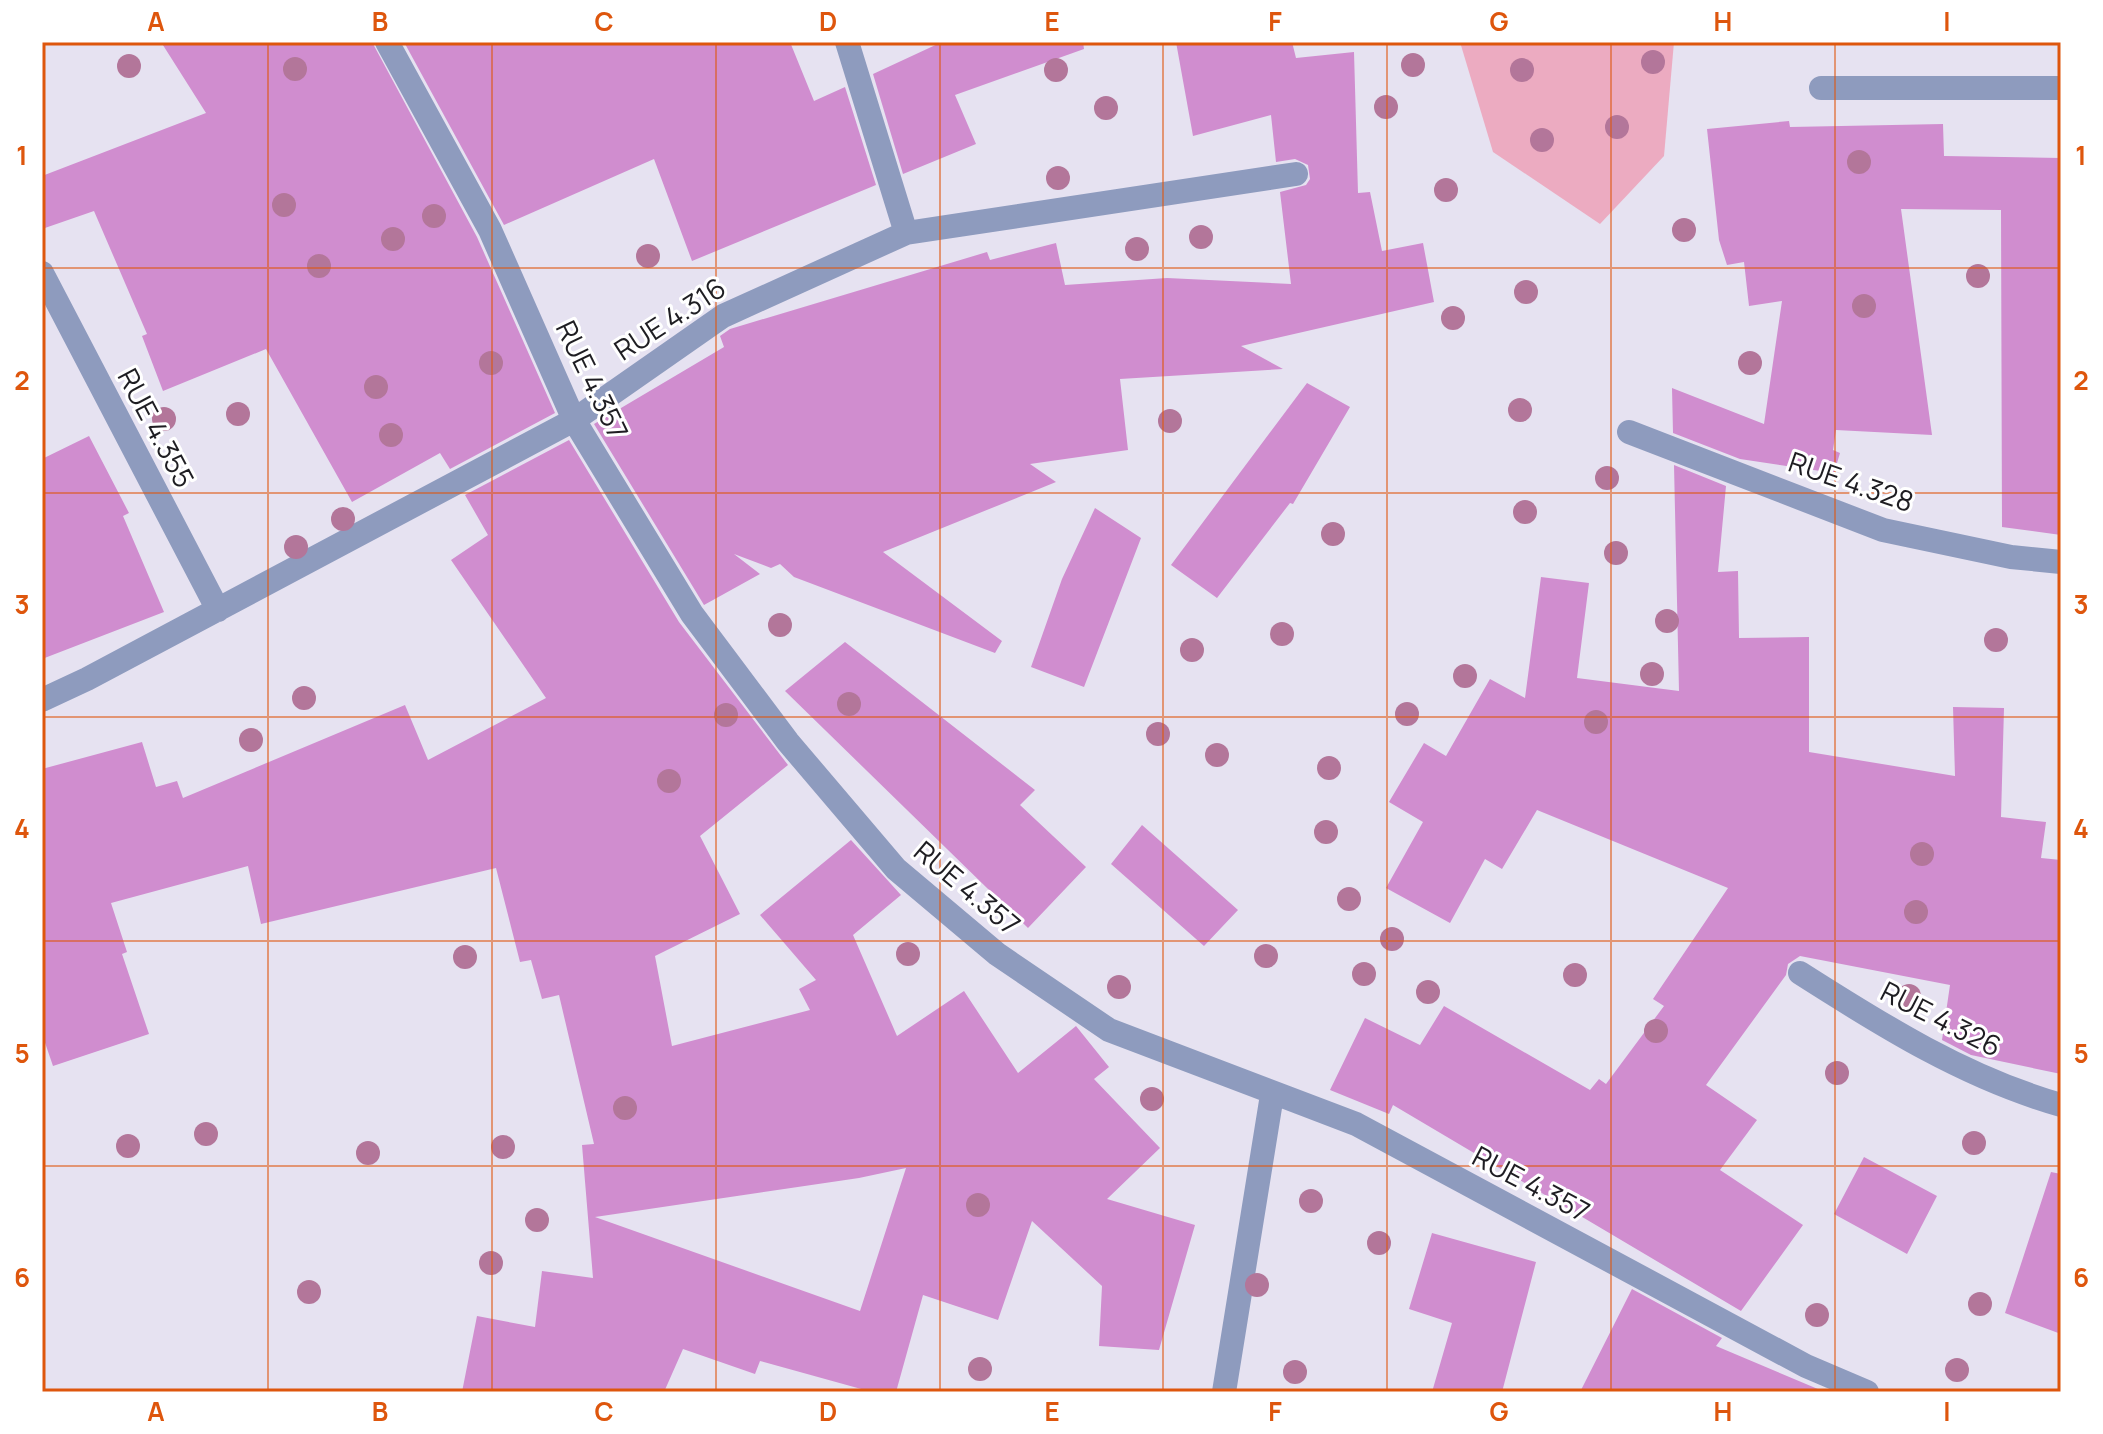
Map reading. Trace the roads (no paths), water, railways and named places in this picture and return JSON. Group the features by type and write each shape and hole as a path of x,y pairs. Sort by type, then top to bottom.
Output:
{"street":[{"name":"RUE 4.357","path":"387,42 490,230 574,420 692,614 788,742 896,869 997,954 1109,1030 1272,1095 1356,1124 1806,1366 1867,1392"},
{"path":"847,42 906,233"},
{"path":"1821,88 2061,88"},
{"name":"RUE 4.316","path":"42,700 574,420 723,316 906,233 1296,174"},
{"name":"RUE 4.355","path":"42,273 218,610"},
{"name":"RUE 4.328","path":"1629,432 1883,530 2011,557 2061,562"},
{"name":"RUE 4.326","path":"1800,973 1902,1038 2024,1095 2061,1105"},
{"path":"1224,1392 1272,1095"}]}
